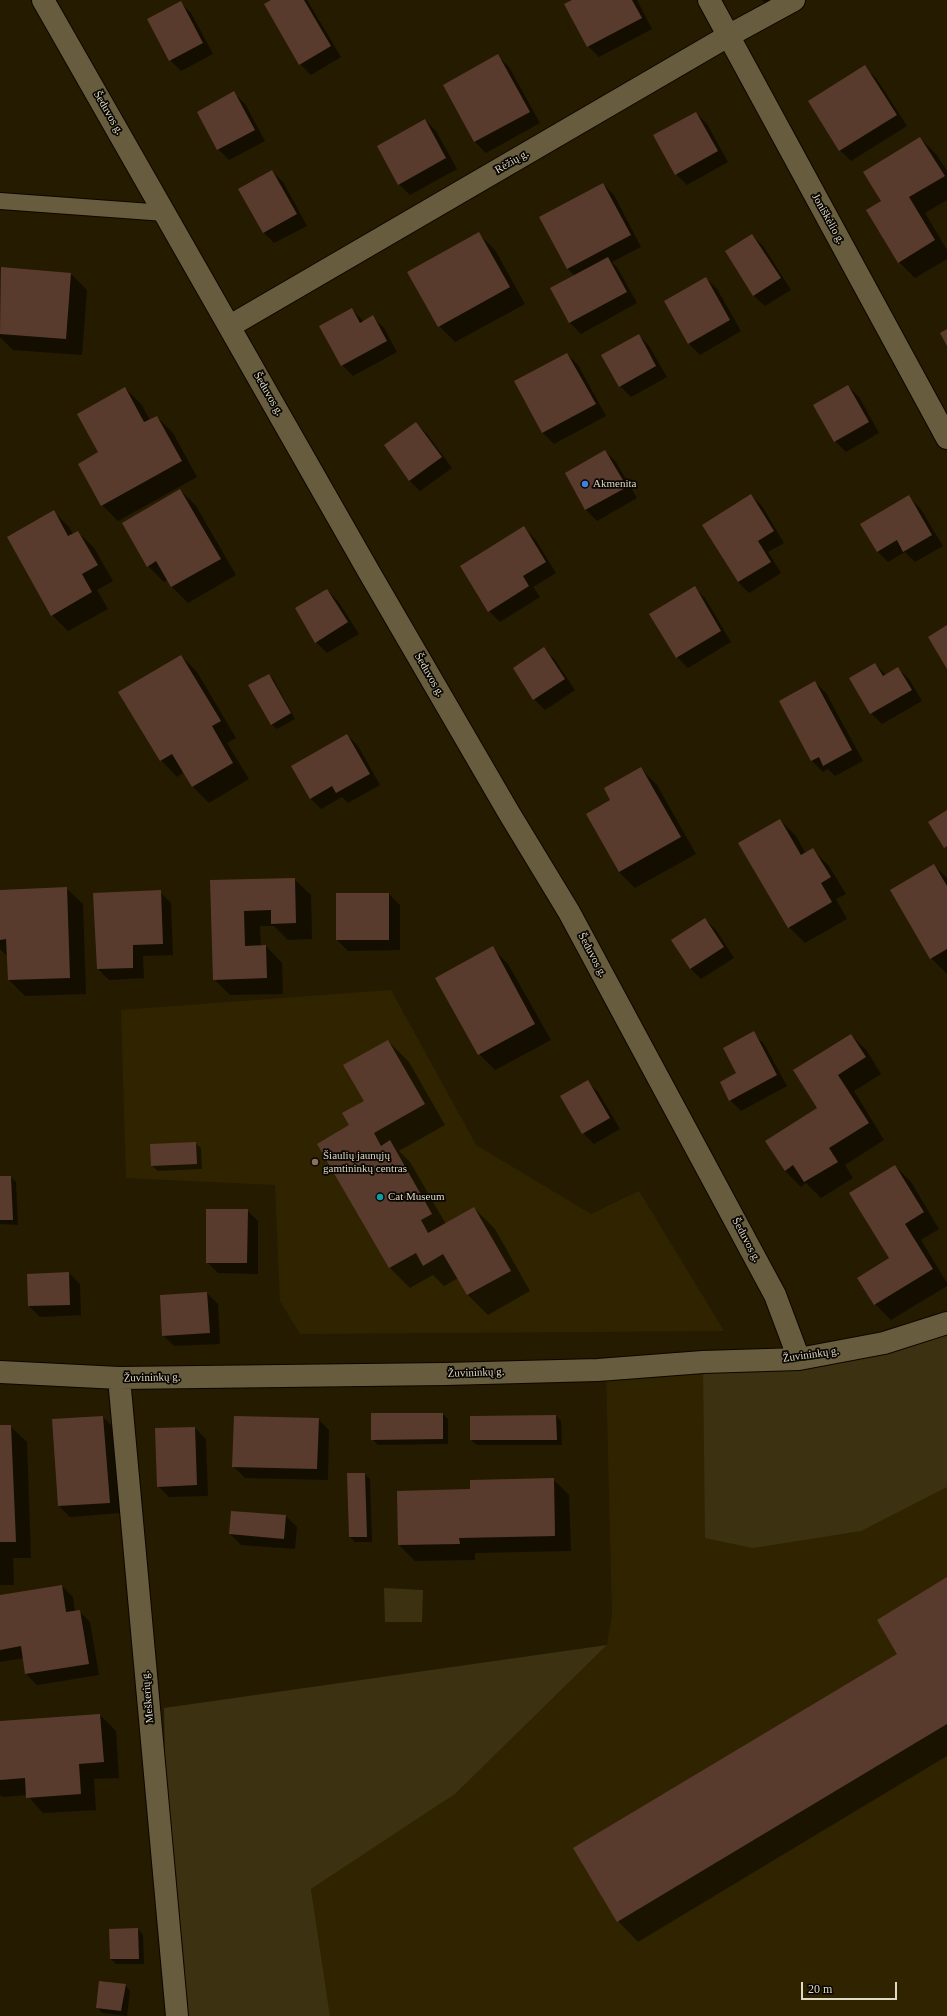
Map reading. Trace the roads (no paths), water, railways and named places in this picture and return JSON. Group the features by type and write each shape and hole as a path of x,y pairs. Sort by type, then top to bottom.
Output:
{"street":[{"name":"Šeduvos g.","path":"44,0 369,572 508,813 568,912 775,1294 799,1358"},
{"name":"Joniškėlio g.","path":"709,0 947,438"},
{"name":"Rėžių g.","path":"230,326 728,36 794,0"},
{"name":"Žuvininkų g.","path":"0,1372 119,1378 445,1374 598,1370 703,1362 799,1358 884,1343 947,1323"},
{"name":"Meškerių g.","path":"119,1378 177,2016"}],"lane":[{"path":"0,201 165,213"}],"place":[{"name":"Akmenita","path":"585,484"},
{"name":"Šiaulių jaunųjų gamtininkų centras","path":"315,1162"},
{"name":"Cat Museum","path":"380,1197"}]}
